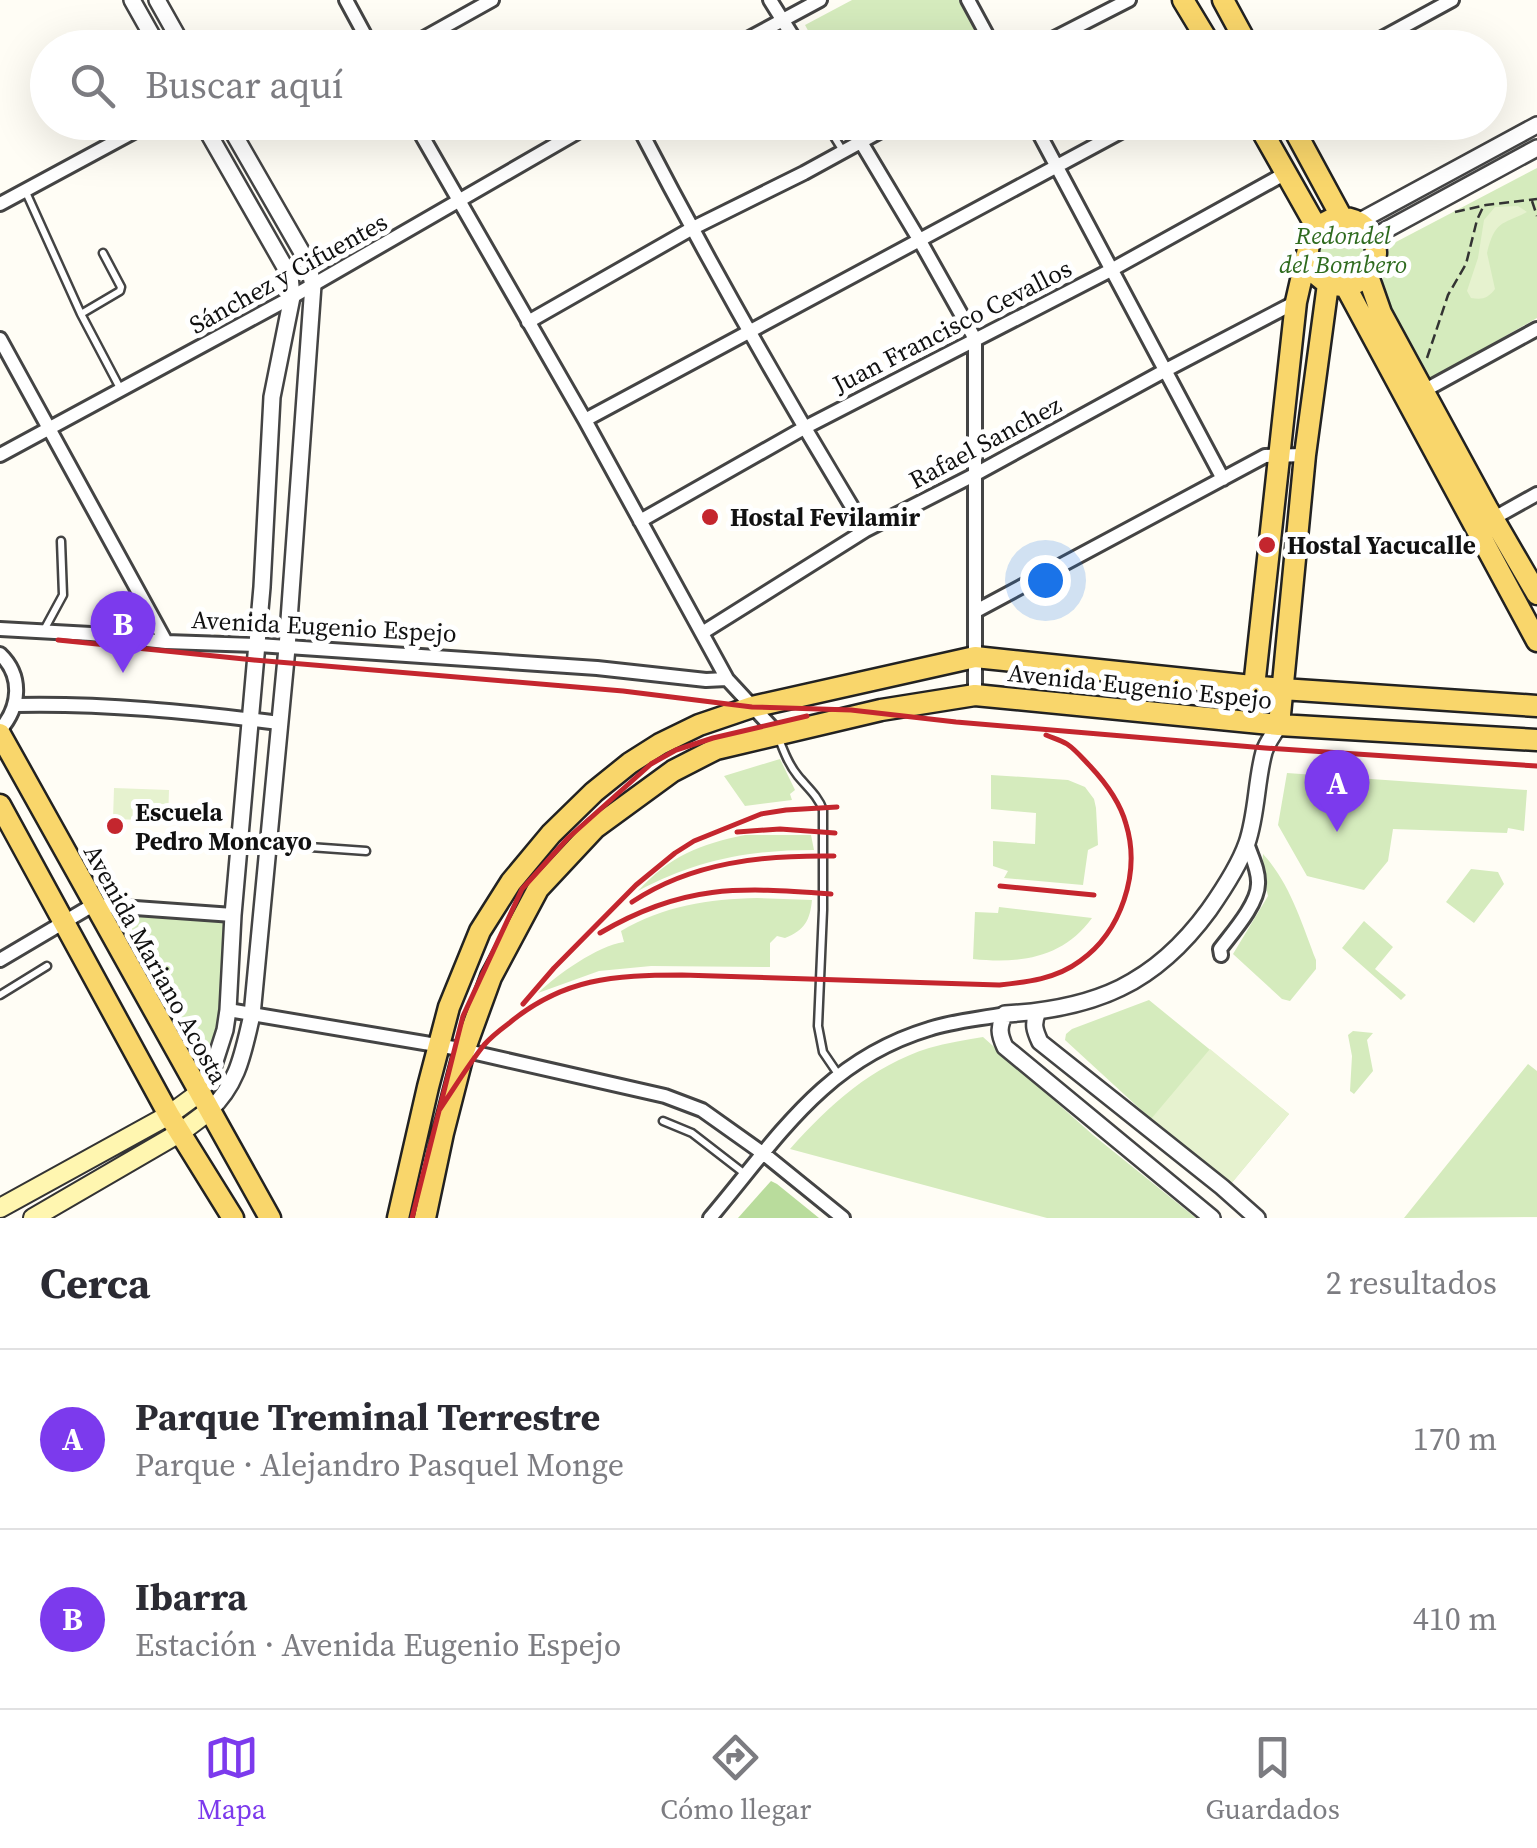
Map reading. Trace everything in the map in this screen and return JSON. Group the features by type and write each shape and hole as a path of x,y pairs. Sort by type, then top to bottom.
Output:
{"main road":[{"path":"1183,0 1201,30"},
{"path":"1223,0 1239,30"},
{"path":"1267,140 1286,173 1313,237 1309,259 1314,271 1337,285 1416,395"},
{"path":"1302,140 1377,252 1368,276 1358,284 1337,285"},
{"path":"1252,721 1296,302 1313,237 1329,220 1358,225"},
{"path":"1368,276 1416,395 1484,523 1537,641"},
{"path":"1279,725 1305,455 1337,285"},
{"path":"1484,523 1537,594"},
{"name":"Avenida Eugenio Espejo","path":"398,1218 450,1007 480,931 511,882 551,834 594,792 630,763 698,725 752,707 975,657 1282,690 1537,706"},
{"name":"Avenida Eugenio Espejo","path":"425,1218 464,1050 490,977 538,889 594,828 672,771 716,749 881,710 975,694 1279,725 1537,740"},
{"name":"Avenida Mariano Acosta","path":"0,732 270,1218"},
{"path":"0,805 175,1124 233,1218"},
{"path":"34,1218 204,1102"},
{"path":"0,1208 175,1124"}],"street":[{"path":"132,0 149,30"},
{"path":"157,0 174,30"},
{"path":"346,0 362,30"},
{"path":"438,30 492,0"},
{"path":"770,0 788,30"},
{"path":"764,30 820,0"},
{"path":"968,0 984,30"},
{"path":"1070,30 1129,0"},
{"path":"1397,30 1452,0"},
{"path":"1358,225 1537,125"},
{"path":"0,204 118,140"},
{"path":"212,140 290,276 292,297 272,397 258,644 228,1010 204,1102 225,1096 240,1067 252,1015 287,648 313,285 308,263 237,140"},
{"path":"424,140 585,420 727,679 777,733"},
{"name":"Sánchez y Cifuentes","path":"0,456 292,297 564,140"},
{"path":"645,140 691,229 866,530"},
{"path":"528,322 691,229 865,140"},
{"path":"1042,140 1223,479"},
{"path":"585,420 1105,140"},
{"path":"862,142 975,339 975,694"},
{"path":"1358,225 1422,211 1537,148"},
{"name":"Juan Francisco Cevallos","path":"640,521 804,428 1111,270 1286,173"},
{"name":"Rafael Sanchez","path":"702,633 866,530 1296,302"},
{"path":"1416,395 1537,329"},
{"path":"0,340 166,642"},
{"path":"976,611 1265,456 1305,455"},
{"path":"1484,523 1537,494"},
{"name":"Avenida Eugenio Espejo","path":"0,630 258,644 727,679"},
{"path":"0,654 14,674 17,690 9,720 0,732"},
{"path":"15,705 166,712 279,723"},
{"path":"1252,721 1265,748"},
{"path":"710,1218 783,1126 838,1074 894,1042 930,1028 1038,1012 1112,993 1154,970 1193,932 1223,890 1247,843 1265,748 1279,725"},
{"path":"1221,955 1220,949 1256,898 1259,887 1247,843"},
{"path":"0,960 94,905 233,915"},
{"path":"228,1010 464,1050 665,1096 702,1110 843,1218"},
{"path":"1038,1012 1034,1029 1040,1042 1257,1218"},
{"path":"1005,1014 999,1034 1005,1047 1212,1218"}],"lane":[{"path":"836,140 844,152"},
{"path":"25,190 81,314 122,391"},
{"path":"81,314 120,291 102,253"},
{"path":"44,631 63,595 61,542"},
{"path":"777,733 791,766 824,810 818,1026 823,1052 838,1074"},
{"path":"267,844 366,852"},
{"path":"0,995 47,966"},
{"path":"663,1122 692,1133 746,1175"}],"path":[{"path":"1422,211 1461,212 1534,199 1537,216"},
{"path":"1427,358 1448,295 1466,264 1484,206"}],"green space":[{"path":"852,0 959,0 976,30 808,30 805,25"},
{"path":"1537,168 1537,318 1427,381 1380,300 1390,248"},
{"path":"1518,206 1527,212 1505,222 1490,242 1487,253 1495,289 1485,298 1471,298 1467,291 1478,258 1484,220 1495,207"},
{"name":"Redondel del Bombero","path":"1343,224 1361,232 1369,250 1361,268 1343,276 1325,268 1317,250 1325,232"},
{"path":"780,759 795,790 790,794 792,800 745,806 724,776"},
{"path":"1287,773 1527,790 1524,831 1393,829 1388,861 1364,890 1307,876 1278,825"},
{"path":"991,775 1068,780 1085,787 1094,799 1098,845 1088,850 1083,885 1004,878 1008,871 993,866 993,841 1035,844 1036,813 991,809"},
{"path":"114,788 169,790 168,821 113,819"},
{"path":"745,835 811,835 814,850 723,859 638,891 687,853"},
{"path":"1263,854 1288,891 1316,960 1316,969 1290,1001 1282,999 1233,954 1268,896"},
{"path":"1471,869 1498,872 1504,884 1474,923 1446,902"},
{"path":"721,900 812,900 802,928 785,938 777,936 770,943 770,967 651,966 599,971 538,993 578,962 624,942 621,931 653,915"},
{"path":"999,907 1092,918 1054,950 1024,959 973,959 975,912 998,913"},
{"path":"111,912 226,920 219,1024 199,1079 106,918"},
{"path":"1364,921 1393,947 1375,969 1406,995 1401,1000 1342,948"},
{"path":"1149,1000 1289,1114 1230,1185 1065,1040 1072,1029"},
{"path":"1353,1031 1373,1033 1367,1040 1373,1071 1354,1094 1350,1091 1352,1056 1348,1035"},
{"path":"983,1037 1093,1135 1196,1218 1047,1218 790,1149 836,1102 870,1076 929,1048"},
{"path":"1210,1049 1289,1114 1230,1185 1151,1119"},
{"path":"1528,1064 1537,1071 1537,1217 1404,1218"},
{"path":"771,1181 777,1184 819,1218 738,1218"}],"railway":[{"path":"58,640 623,691 752,707 851,710 1265,748 1537,766"},
{"path":"412,1218 463,1016 522,889 568,838 651,764 676,750 713,738 807,716"},
{"path":"440,1109 478,1053 496,1034 549,997 590,982 682,975 999,985 1041,979 1071,967 1094,949 1117,918 1129,881 1130,843 1120,808 1101,779 1070,746 1046,735"},
{"path":"523,1004 636,885 694,841 761,814 837,807"},
{"path":"737,832 780,829 835,833"},
{"path":"632,902 679,878 729,864 781,857 834,856"},
{"path":"1000,886 1094,895"},
{"path":"600,933 658,905 685,897 739,890 831,894"}],"place":[{"name":"Hostal Fevilamir","path":"710,517"},
{"name":"Hostal Yacucalle","path":"1267,545"},
{"name":"Ibarra","path":"123,673"},
{"name":"Escuela Pedro Moncayo","path":"115,826"},
{"name":"Parque Treminal Terrestre","path":"1337,832"}]}
